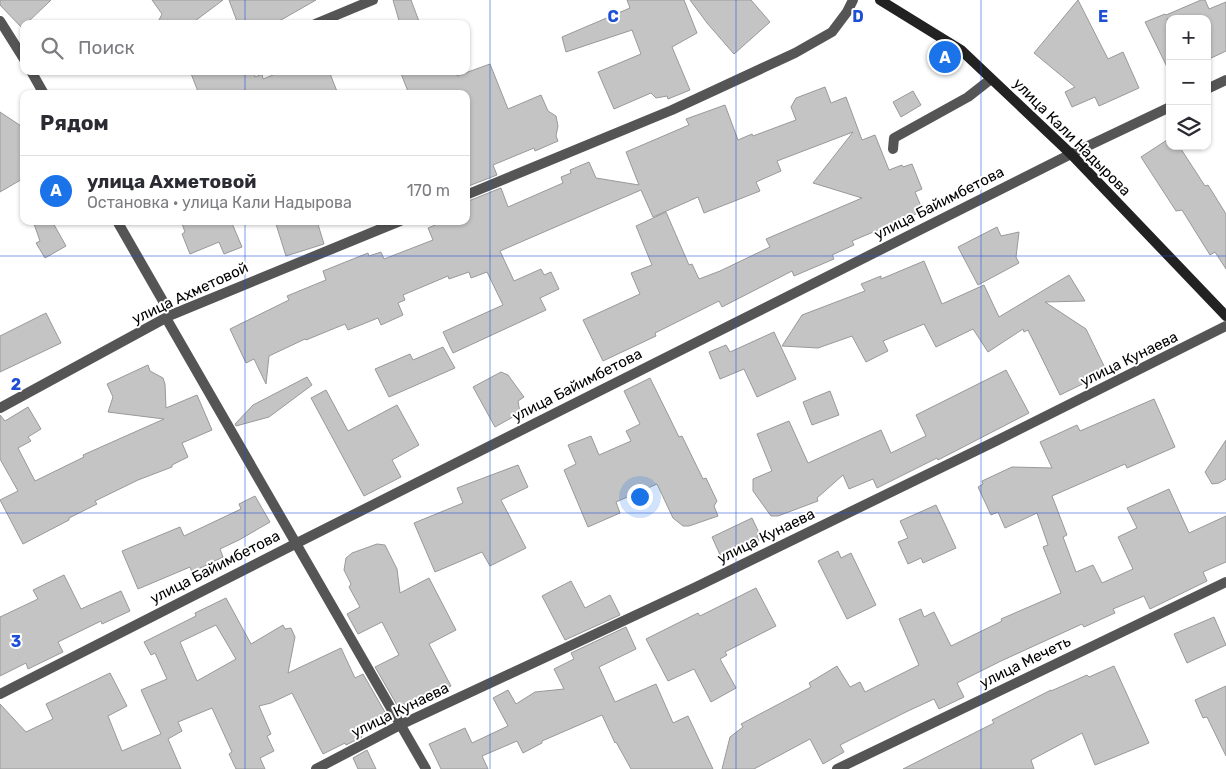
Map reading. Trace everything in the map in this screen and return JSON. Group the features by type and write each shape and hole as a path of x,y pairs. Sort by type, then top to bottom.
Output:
{"street":[{"path":"325,20 373,0"},
{"path":"470,192 672,110 795,52 832,32 847,12 853,0"},
{"name":"улица Кали Надырова","path":"880,0 961,50 1071,154 1226,316"},
{"path":"0,21 20,53"},
{"path":"33,75 42,90"},
{"path":"893,149 894,138 968,97 991,79"},
{"path":"1211,87 1226,80"},
{"name":"улица Байимбетова","path":"0,694 296,543 1071,154 1166,109"},
{"path":"119,225 168,317 426,769"},
{"name":"улица Ахметовой","path":"0,408 168,317 390,225"},
{"name":"улица Кунаева","path":"316,769 400,725 714,578 996,441 1226,326"},
{"name":"улица Мечеть","path":"837,769 1226,582"}],"building":[{"path":"0,0 51,0 30,20 20,20 20,26 0,5"},
{"path":"152,0 223,0 196,20 159,20 162,14"},
{"path":"229,0 316,0 281,20 236,20"},
{"path":"393,0 411,0 418,20 399,20"},
{"path":"627,0 684,0 697,33 672,47 690,90 668,99 667,96 656,98 651,93 614,109 598,72 641,54 632,30 566,52 562,37 630,8"},
{"path":"690,0 751,0 770,22 734,54"},
{"path":"1078,0 1108,59 1123,52 1139,88 1099,106 1095,97 1072,107 1065,92 1075,87 1034,53"},
{"path":"1201,0 1205,0 1209,9 1226,2 1226,51 1211,58 1211,15 1166,15"},
{"path":"1166,15 1166,65 1145,22"},
{"path":"490,64 508,109 541,95 548,111 556,116 558,126 556,136 558,141 535,151 534,148 493,165 497,175 470,185 470,90 407,90 402,75 457,76 470,75 470,71"},
{"path":"192,75 255,75 255,77 262,75 263,79 273,75 331,75 336,90 197,90"},
{"path":"825,87 831,103 846,97 862,140 875,135 889,170 902,165 903,167 912,164 922,189 915,192 923,211 852,241 854,245 832,255 834,259 794,276 792,271 722,307 719,301 655,333 656,336 603,361 583,320 640,294 631,273 652,265 636,226 666,212 689,265 692,264 699,279 720,271 770,247 766,239 862,198 813,183 853,132 777,161 781,171 756,182 760,191 704,213 698,197 653,217 641,190 500,251 514,281 541,269 544,275 551,272 559,289 540,298 546,310 453,353 443,332 503,305 487,272 471,278 469,272 449,279 448,276 403,295 405,300 398,303 403,315 381,325 378,318 348,330 345,324 305,339 269,356 266,384 254,359 246,363 230,329 289,300 287,296 326,280 323,271 368,253 369,256 381,252 384,259 433,240 428,228 435,225 470,225 470,200 501,188 508,207 563,183 561,177 571,173 570,170 589,162 596,178 639,185 626,152 689,125 686,119 725,105 738,140 752,134 753,136 796,120 791,107 796,98"},
{"path":"913,91 921,105 901,117 893,102"},
{"path":"0,112 20,125 20,180 0,192"},
{"path":"1166,141 1166,150 1182,150 1205,186 1208,185 1226,214 1226,269 1215,252 1210,255 1182,210 1176,211 1141,157"},
{"path":"34,225 54,225 66,246 45,258 36,243 40,241"},
{"path":"182,225 233,225 242,247 224,254 219,242 190,254 182,234 185,232"},
{"path":"276,225 318,225 324,244 286,256"},
{"path":"997,227 1001,236 1019,232 1016,257 1019,263 978,285 958,247"},
{"path":"924,261 942,304 984,285 999,317 1069,275 1085,301 1045,302 1086,329 1107,372 1060,395 1028,330 1024,332 1023,329 988,352 973,329 936,347 924,324 883,341 888,351 866,362 852,336 818,348 782,346 802,315 865,291 861,284 881,276 881,279"},
{"path":"46,313 61,343 0,372 0,336"},
{"path":"774,332 796,379 757,397 744,369 720,379 709,352 726,345 730,352"},
{"path":"443,347 455,368 389,397 375,369 410,354 413,360"},
{"path":"148,365 150,371 163,378 166,408 197,395 212,430 182,443 188,457 172,465 172,467 138,480 95,501 97,504 23,544 0,500 18,491 0,459 0,415 5,421 28,407 41,429 28,437 31,441 18,448 35,481 84,457 83,455 164,419 108,412 113,397 107,384"},
{"path":"1006,370 1029,413 938,460 937,458 877,488 873,479 849,489 843,475 817,498 818,501 778,516 771,516 753,491 753,479 772,471 757,434 789,421 808,463 881,430 891,453 926,436 916,415"},
{"path":"501,372 508,375 524,397 518,401 520,413 495,427 473,387"},
{"path":"307,377 312,385 269,417 236,426 235,424 253,405"},
{"path":"650,378 679,437 682,436 703,479 706,478 717,501 714,506 718,516 689,526 683,526 673,518 657,484 616,502 620,513 588,527 564,470 576,464 568,445 591,436 599,455 631,441 626,431 640,424 624,391"},
{"path":"326,390 348,431 397,405 419,445 392,460 401,477 364,496 311,398"},
{"path":"830,391 839,415 812,425 803,402"},
{"path":"1154,399 1175,447 1127,468 1125,464 1052,496 1067,535 1063,537 1076,572 1093,565 1102,583 1133,569 1118,537 1137,528 1127,508 1169,489 1189,533 1226,516 1226,562 1203,572 1207,581 1150,609 1144,596 1113,609 1115,613 1084,627 1082,624 1001,661 957,683 964,697 939,709 934,699 908,711 840,745 844,752 823,764 810,739 754,769 722,769 730,737 743,727 741,724 811,687 809,683 837,666 850,687 860,682 865,692 919,665 899,619 921,609 924,617 934,612 951,646 1002,621 1001,619 1061,593 1043,547 1048,545 1037,513 1005,528 998,512 991,515 978,487 983,484 982,481 1012,467 1052,468 1040,442 1077,425 1080,431"},
{"path":"1226,440 1226,479 1212,484 1205,472"},
{"path":"518,465 528,487 501,500 526,548 490,566 482,552 435,572 414,523 463,503 457,488"},
{"path":"255,496 270,522 220,549 223,557 192,572 190,567 138,589 122,551 180,527 184,536 241,509 239,504"},
{"path":"936,505 956,548 923,563 921,558 908,564 898,542 908,538 900,521"},
{"path":"752,518 760,535 757,536 759,541 721,557 712,537"},
{"path":"377,544 385,545 397,569 400,593 429,578 456,630 429,644 451,686 401,712 375,667 399,655 382,622 358,634 347,614 360,607 349,587 351,584 344,570 346,558 352,553"},
{"path":"838,551 841,558 851,553 876,605 847,619 818,561"},
{"path":"64,575 81,609 121,591 130,611 102,624 101,621 58,642 63,652 28,669 26,663 0,676 0,617 38,599 33,590"},
{"path":"571,581 585,608 610,595 620,615 565,640 542,596"},
{"path":"756,588 776,626 725,652 727,655 720,659 736,688 711,702 694,669 668,681 646,639 698,613 700,616"},
{"path":"226,598 251,644 283,625 285,629 291,628 295,637 288,673 341,648 355,678 363,674 386,714 357,728 362,737 323,754 292,693 271,703 259,706 271,734 267,736 274,751 260,758 265,769 236,769 229,754 232,752 212,708 178,722 182,731 168,739 181,769 0,769 0,704 26,732 53,719 46,704 110,673 127,706 108,716 122,751 161,734 141,690 167,679 155,653 151,655 144,642 196,616 195,613","holes":["216,625 236,659 197,681 180,642"]},
{"path":"1214,617 1226,645 1187,663 1174,634"},
{"path":"626,627 636,649 599,667 615,702 656,684 673,723 688,716 713,769 631,769 615,743 602,715 542,741 542,743 523,753 517,741 482,756 488,769 441,769 429,744 465,728 472,743 508,726 493,698 508,690 516,704 535,692 564,689 554,669 574,659 571,653"},
{"path":"1114,666 1149,743 1095,765 1082,733 1031,760 1034,769 903,769 994,723 992,720 1051,690"},
{"path":"1226,686 1226,756 1207,717 1203,718 1195,700"},
{"path":"367,750 376,769 358,769 353,758"}],"place":[{"name":"улица Ахметовой","path":"945,57"}]}
